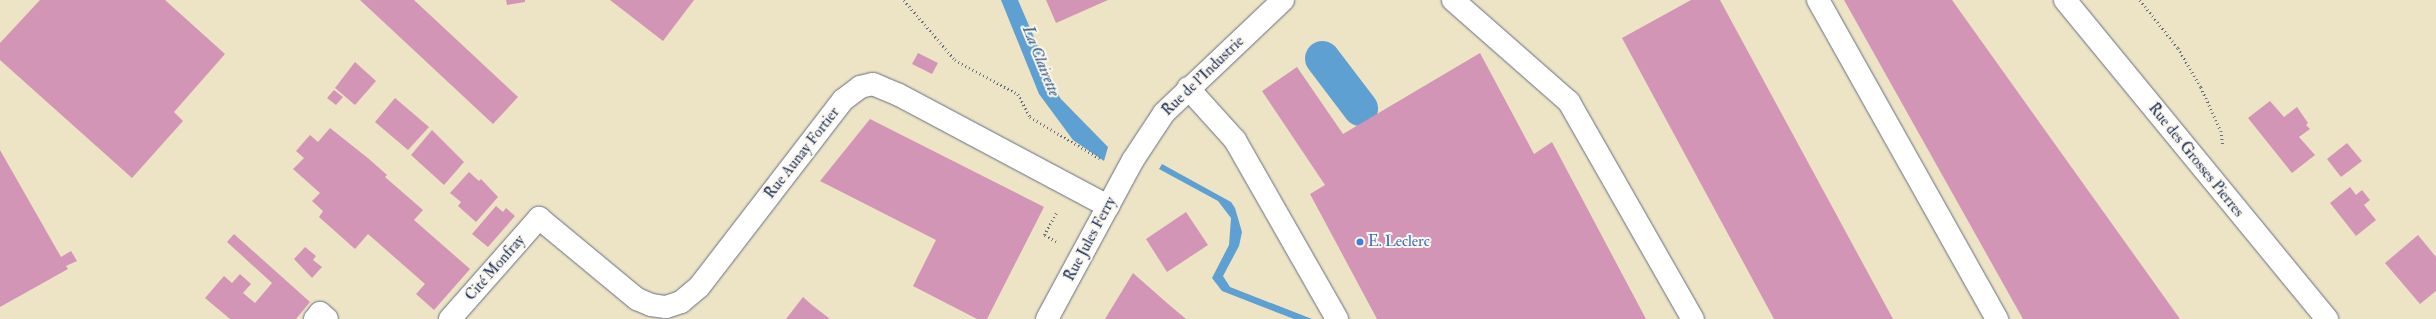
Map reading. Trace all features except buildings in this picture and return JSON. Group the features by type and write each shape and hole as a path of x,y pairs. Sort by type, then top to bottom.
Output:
{"street":[{"name":"Rue de l'Industrie","path":"1133,160 1164,113 1188,88 1283,0"},
{"path":"1453,0 1569,102 1693,319"},
{"path":"1818,0 1997,319"},
{"name":"Rue des Grosses Pierres","path":"2065,0 2327,319"},
{"name":"Rue Aunay Fortier","path":"539,218 637,299 668,313 699,287 834,110 851,92 860,87 873,84 885,88 1108,206"},
{"path":"1188,88 1235,140 1337,319"},
{"name":"Rue Jules Ferry","path":"1048,319 1133,160"},
{"name":"Cité Monfray","path":"450,319 539,218"},
{"path":"315,319 320,313 328,319"}],"path":[{"path":"904,0 955,60 1018,94 1030,117 1107,163"},
{"path":"2140,0 2178,48 2201,87 2221,131 2223,149"},
{"path":"1058,242 1044,235 1061,206"}],"water":[{"name":"La Clairette","path":"1001,0 1018,0 1060,98 1108,147 1104,161 1073,140 1039,94"},
{"path":"1162,164 1231,202 1235,208 1242,232 1239,246 1223,276 1230,287 1312,319 1294,319 1222,291 1212,278 1229,245 1231,218 1218,201 1159,169"}],"waterway":[{"path":"1322,58 1360,108"}],"place":[{"name":"E. Leclerc","path":"1360,242"}]}
